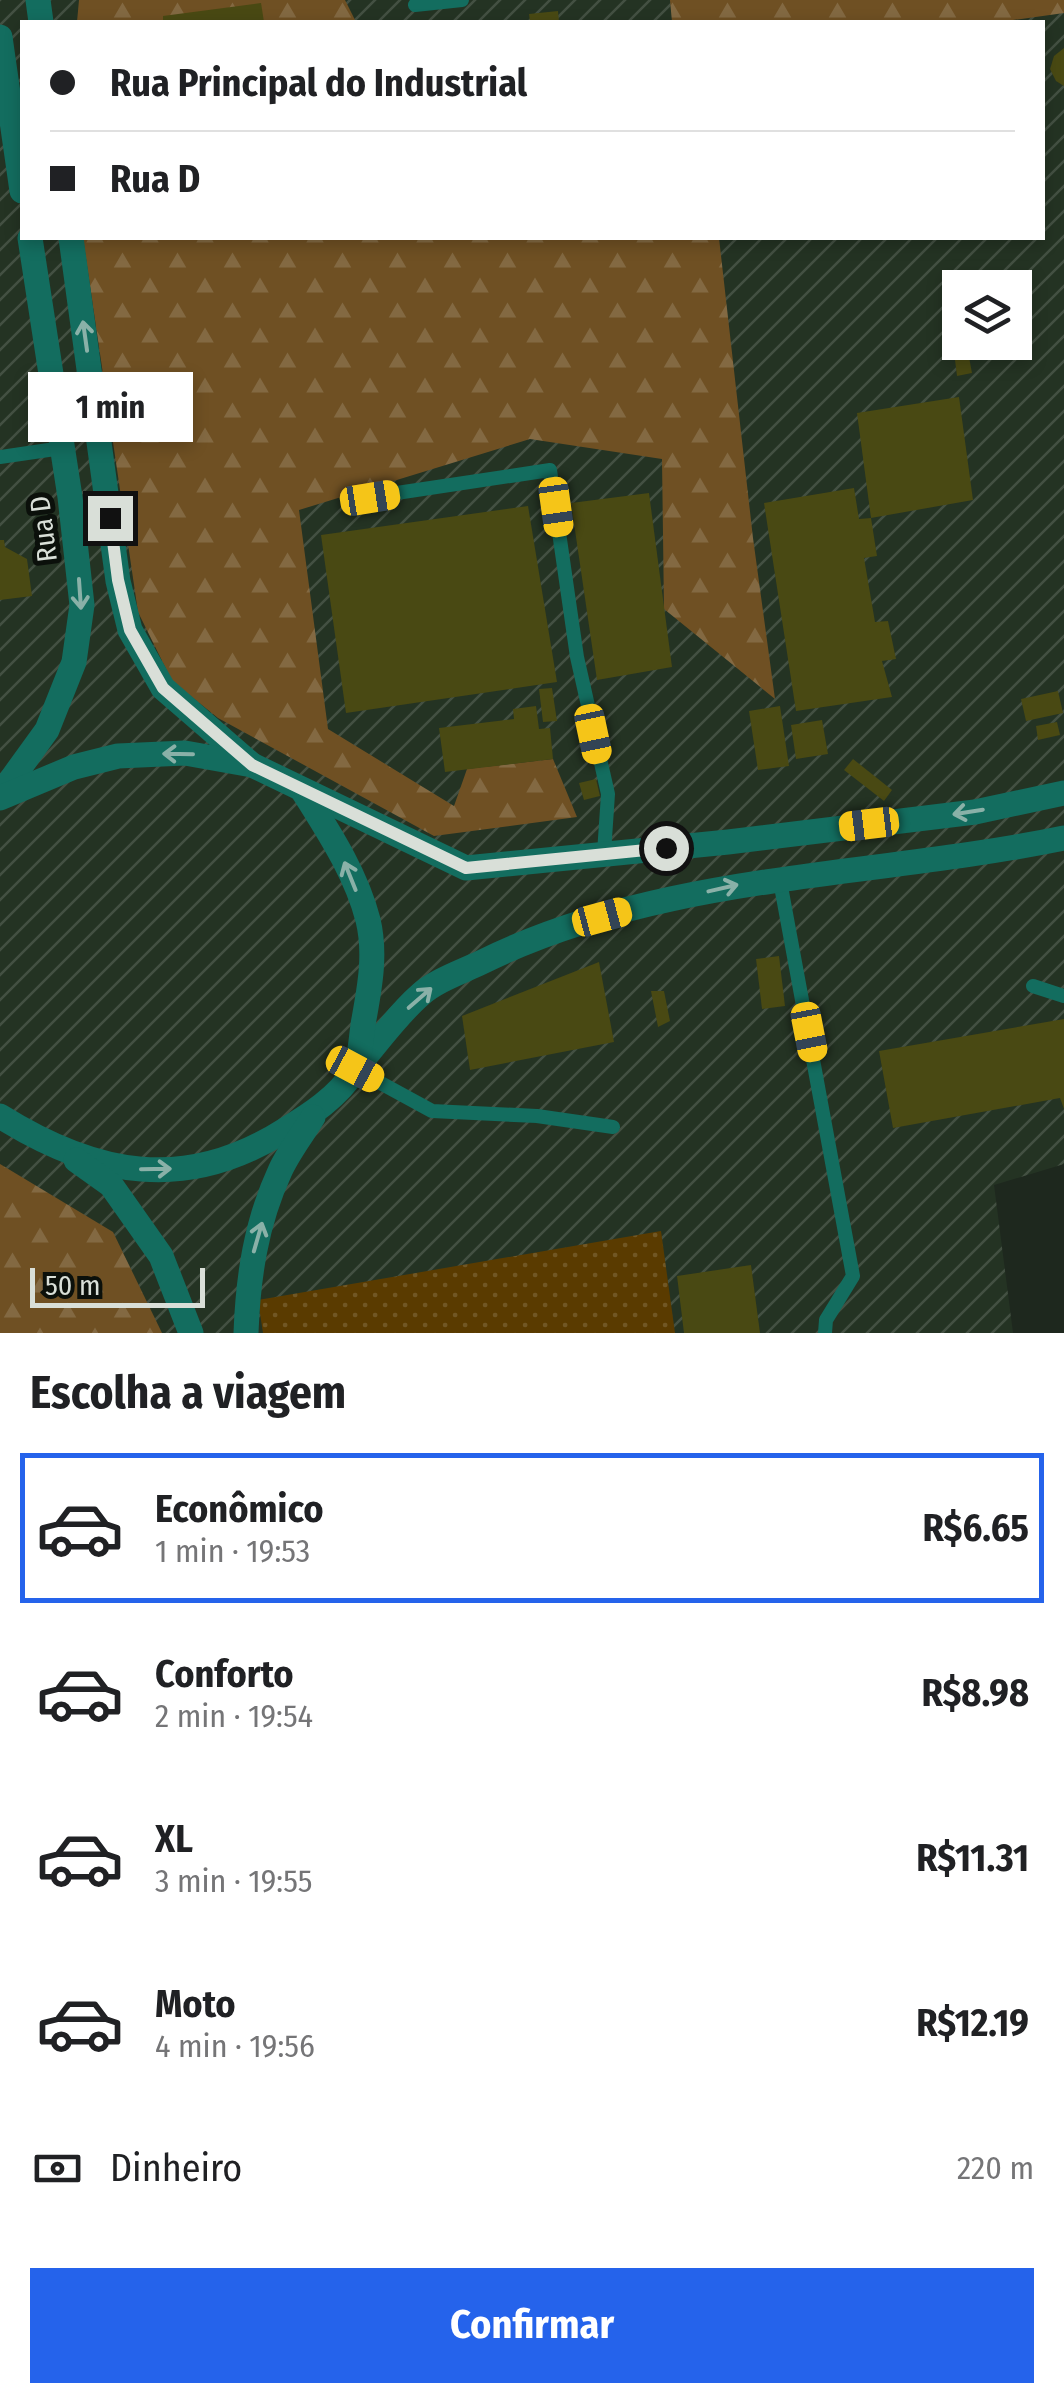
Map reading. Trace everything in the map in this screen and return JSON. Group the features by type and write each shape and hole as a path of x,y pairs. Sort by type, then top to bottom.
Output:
{"street":[{"path":"0,36 20,177"},
{"name":"Rua D","path":"0,797 48,730 74,662 82,606 30,240"},
{"path":"71,240 118,580 130,630 163,688 252,765 466,868 975,812 1064,792"},
{"path":"0,797 74,767 118,756 185,753 252,765"},
{"path":"303,791 339,848 368,921 372,974 355,1069"},
{"path":"246,1333 248,1275 280,1170 318,1109 422,992 517,944 737,884 993,852 1064,838"},
{"path":"64,1151 134,1170 200,1169 258,1148 318,1109"},
{"path":"0,1116 64,1151 111,1185 161,1256 191,1333"}],"lane":[{"path":"416,5 462,0"},
{"path":"0,457 62,448"},
{"path":"370,498 550,470 577,657 608,794 604,854"},
{"path":"780,881 853,1276 826,1320 825,1333"},
{"path":"1033,986 1064,996"},
{"path":"355,1069 432,1111 537,1116 613,1127"}],"shaded area":[{"path":"0,0 1064,0 1064,1164 994,1185 1013,1333 0,1333"},
{"path":"661,1231 675,1333 263,1333 258,1300"}],"green space":[{"path":"79,0 345,0 355,20 77,20"},
{"path":"670,0 1064,0 1064,13 1013,20 672,20"},
{"path":"83,240 719,240 775,699 664,609 662,459 530,439 299,510 328,729 454,806 467,769 553,759 577,817 434,836 218,718 172,681 138,612"},
{"path":"0,1164 113,1232 162,1333 0,1333"}],"building":[{"path":"261,3 264,20 163,20 163,16"},
{"path":"558,11 559,20 530,20 529,14"},
{"path":"1064,48 1064,86 1050,69 1054,56"},
{"path":"955,360 970,360 972,373 957,376"},
{"path":"959,397 973,500 871,518 857,413"},
{"path":"854,488 859,519 871,518 877,556 864,558 875,622 888,621 896,659 882,661 892,697 796,711 764,503"},
{"path":"649,493 672,667 597,680 571,503"},
{"path":"528,506 557,682 346,713 321,535"},
{"path":"0,540 27,559 32,596 0,600"},
{"path":"552,688 557,721 543,722 539,689"},
{"path":"1058,691 1063,713 1026,721 1021,699"},
{"path":"536,706 539,729 550,728 553,759 445,772 439,728 514,719 513,709"},
{"path":"780,706 789,766 758,770 749,711"},
{"path":"822,720 828,754 796,759 791,725"},
{"path":"1057,722 1060,735 1038,740 1036,726"},
{"path":"853,759 892,790 884,801 844,770"},
{"path":"596,779 600,796 584,800 579,783"},
{"path":"779,956 785,1006 762,1009 756,959"},
{"path":"599,962 614,1042 470,1070 462,1016"},
{"path":"651,991 664,991 670,1021 658,1027"},
{"path":"1064,1019 1064,1109 1060,1098 893,1128 879,1051"},
{"path":"751,1265 760,1333 684,1333 677,1276"}],"route":[{"path":"110,518 118,580 130,630 163,688 252,765 466,868 666,848"}]}
